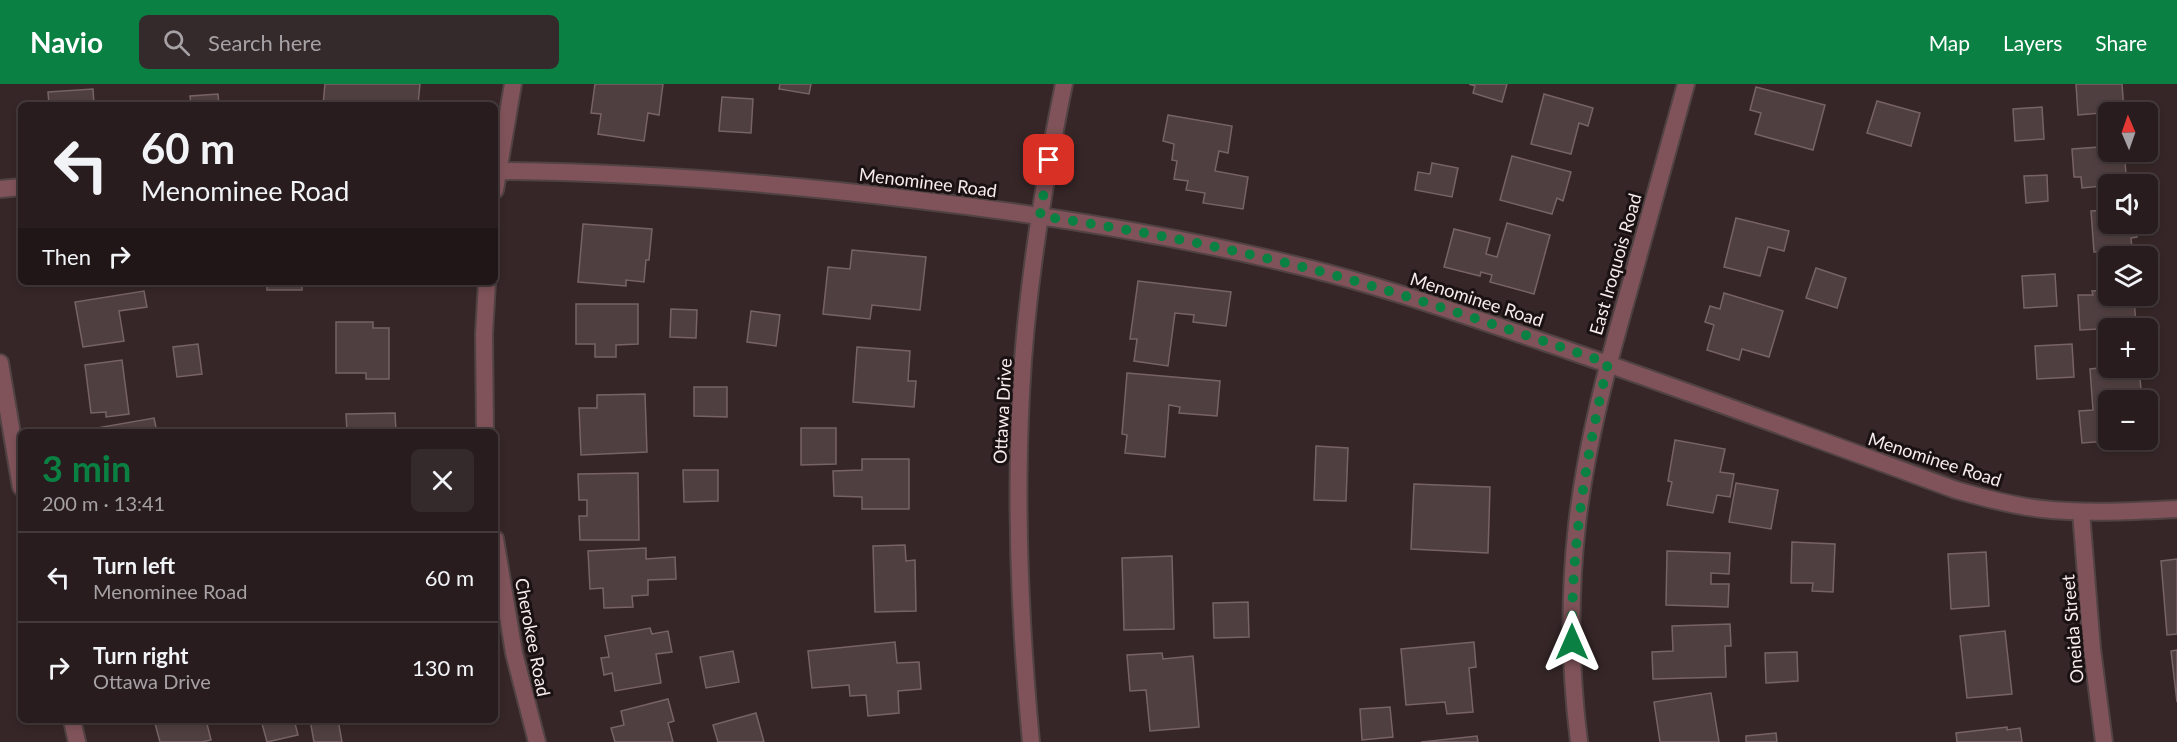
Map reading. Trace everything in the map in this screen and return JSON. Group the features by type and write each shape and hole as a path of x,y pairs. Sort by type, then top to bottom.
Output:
{"street":[{"path":"498,161 513,84"},
{"name":"Ottawa Drive","path":"1031,742 1019,577 1019,459 1026,329 1040,216 1064,84"},
{"name":"East Iroquois Road","path":"1580,742 1572,665 1573,576 1584,474 1608,363 1686,84"},
{"name":"Menominee Road","path":"498,171 649,176 886,196 1040,216 1183,240 1319,272 1416,299 1608,363 1956,490 2014,505 2081,512 2177,509"},
{"path":"0,189 18,187"},
{"path":"486,429 484,334 487,285"},
{"path":"0,363 18,469"},
{"name":"Oneida Street","path":"2081,512 2092,649 2104,742"},
{"name":"Cherokee Road","path":"498,557 514,653 537,742"},
{"path":"73,723 77,742"}],"building":[{"path":"325,84 420,84 418,102 323,102"},
{"path":"595,84 663,84 659,115 648,113 644,141 598,134 601,114 591,113"},
{"path":"780,84 811,84 809,94 779,89"},
{"path":"1469,84 1507,84 1502,102 1473,93 1475,86"},
{"path":"2076,84 2122,84 2123,102 2098,102 2098,113 2078,115"},
{"path":"1756,87 1825,105 1813,150 1755,134 1761,113 1750,110"},
{"path":"93,89 94,102 49,102 48,92"},
{"path":"218,94 219,102 191,102 190,96"},
{"path":"1544,94 1593,108 1588,126 1579,123 1571,154 1531,144"},
{"path":"722,97 753,99 751,133 719,131"},
{"path":"1877,101 1920,113 1911,146 1867,133"},
{"path":"2042,107 2044,139 2015,141 2013,109"},
{"path":"1168,115 1232,126 1228,153 1219,151 1215,171 1248,177 1243,209 1203,203 1205,193 1186,190 1188,181 1174,179 1177,161 1172,160 1174,144 1163,141"},
{"path":"2098,147 2098,162 2125,162 2126,173 2098,174 2098,186 2082,188 2081,177 2074,177 2072,149"},
{"path":"1512,156 1571,172 1563,201 1557,198 1552,214 1500,200"},
{"path":"1432,163 1458,168 1452,197 1415,190 1418,172 1430,174"},
{"path":"2047,175 2048,201 2026,203 2024,176"},
{"path":"2091,211 2098,211 2098,234 2137,234 2137,237 2131,238 2132,246 2098,246 2098,252 2094,252"},
{"path":"1736,218 1789,231 1784,251 1768,247 1760,276 1724,267"},
{"path":"1507,223 1550,235 1534,294 1490,282 1492,275 1481,272 1480,276 1444,267 1454,229 1490,238 1486,254 1497,257"},
{"path":"583,224 652,229 644,282 626,280 626,286 578,282"},
{"path":"852,250 926,257 920,310 872,305 870,319 823,314 828,267 850,269"},
{"path":"1816,268 1846,278 1837,308 1806,298"},
{"path":"2055,274 2057,306 2024,308 2022,276"},
{"path":"1138,281 1231,292 1226,326 1193,322 1194,315 1175,313 1168,366 1134,361 1137,339 1130,339"},
{"path":"267,285 302,285 302,290 267,290"},
{"path":"144,291 147,307 119,311 124,341 83,347 75,302"},
{"path":"2092,291 2098,291 2098,306 2135,306 2135,318 2098,318 2098,329 2080,330 2078,295 2093,295"},
{"path":"1724,293 1783,311 1769,357 1742,349 1739,360 1707,350 1714,325 1705,322 1710,306 1720,309"},
{"path":"576,304 638,304 638,344 616,345 616,357 595,357 595,344 576,344"},
{"path":"671,309 697,310 696,338 670,337"},
{"path":"751,311 780,315 776,346 747,342"},
{"path":"336,322 373,322 373,328 389,328 389,379 366,379 366,373 336,373"},
{"path":"198,344 202,374 177,377 173,347"},
{"path":"2072,344 2074,377 2037,379 2035,346"},
{"path":"857,347 910,351 908,381 916,381 914,407 853,402"},
{"path":"122,360 129,414 106,417 106,412 91,413 85,365"},
{"path":"2098,368 2098,378 2140,378 2141,390 2098,390 2098,442 2082,443 2079,411 2093,410 2090,369"},
{"path":"1127,373 1220,381 1217,416 1179,413 1180,407 1169,405 1165,457 1125,453 1127,435 1122,434"},
{"path":"694,387 727,387 727,417 694,416"},
{"path":"645,394 647,452 581,455 579,408 597,408 597,395"},
{"path":"395,413 396,429 347,429 346,414"},
{"path":"154,418 156,429 91,429"},
{"path":"801,428 836,428 836,464 801,465"},
{"path":"1675,440 1725,449 1720,472 1734,474 1730,497 1717,495 1713,513 1667,505 1672,482 1668,481"},
{"path":"1316,446 1348,448 1346,501 1314,500"},
{"path":"862,459 909,459 909,509 862,509 862,497 834,496 833,471 862,470"},
{"path":"683,470 718,470 718,501 684,502"},
{"path":"638,473 639,540 580,540 579,516 587,516 587,500 579,500 578,474"},
{"path":"1736,483 1778,490 1771,529 1729,522"},
{"path":"1414,484 1490,487 1488,553 1411,549"},
{"path":"1792,542 1835,544 1833,592 1812,591 1813,583 1791,583"},
{"path":"905,545 906,561 915,560 916,611 875,612 873,546"},
{"path":"646,548 646,559 675,557 676,579 648,580 648,595 632,596 633,607 604,608 603,588 590,589 588,551"},
{"path":"1667,551 1730,553 1729,574 1711,573 1711,584 1729,584 1728,607 1666,605"},
{"path":"1986,552 1989,606 1951,609 1948,554"},
{"path":"1172,556 1174,629 1124,630 1122,558"},
{"path":"2177,559 2177,634 2167,635 2161,561"},
{"path":"1248,602 1249,637 1214,638 1213,603"},
{"path":"1730,624 1731,646 1725,646 1726,677 1653,679 1652,652 1673,651 1672,626"},
{"path":"650,628 652,634 668,631 672,652 656,654 661,683 615,691 612,673 604,675 601,658 609,657 605,636"},
{"path":"2005,631 2012,694 1967,698 1960,636"},
{"path":"895,642 897,663 919,662 921,689 898,691 899,713 868,716 866,695 850,696 849,685 812,688 808,651"},
{"path":"1474,642 1476,667 1469,668 1473,712 1447,714 1445,702 1406,705 1401,649"},
{"path":"2177,650 2177,702 2171,651"},
{"path":"733,651 739,682 706,688 700,657"},
{"path":"1797,652 1798,681 1766,683 1765,653"},
{"path":"1162,653 1163,659 1193,656 1199,727 1150,731 1146,690 1130,691 1127,655"},
{"path":"1711,693 1719,742 1660,742 1654,702"},
{"path":"668,699 674,721 668,723 673,742 615,742 611,728 624,725 621,711"},
{"path":"1390,707 1393,737 1362,740 1360,709"},
{"path":"756,713 764,742 718,742 713,725"},
{"path":"155,723 207,723 211,740 202,742 160,742"},
{"path":"262,723 295,723 298,735 267,742"},
{"path":"311,723 339,723 342,742 314,742"},
{"path":"2007,727 2007,730 2020,728 2022,742 1957,742 1956,733"},
{"path":"1776,733 1777,742 1746,742 1746,736"},
{"path":"1477,736 1478,742 1421,742 1431,741"}],"route":[{"path":"1049,160 1040,216 1148,233 1330,274 1468,316 1608,363 1584,474 1577,525 1573,576 1572,642"}]}
